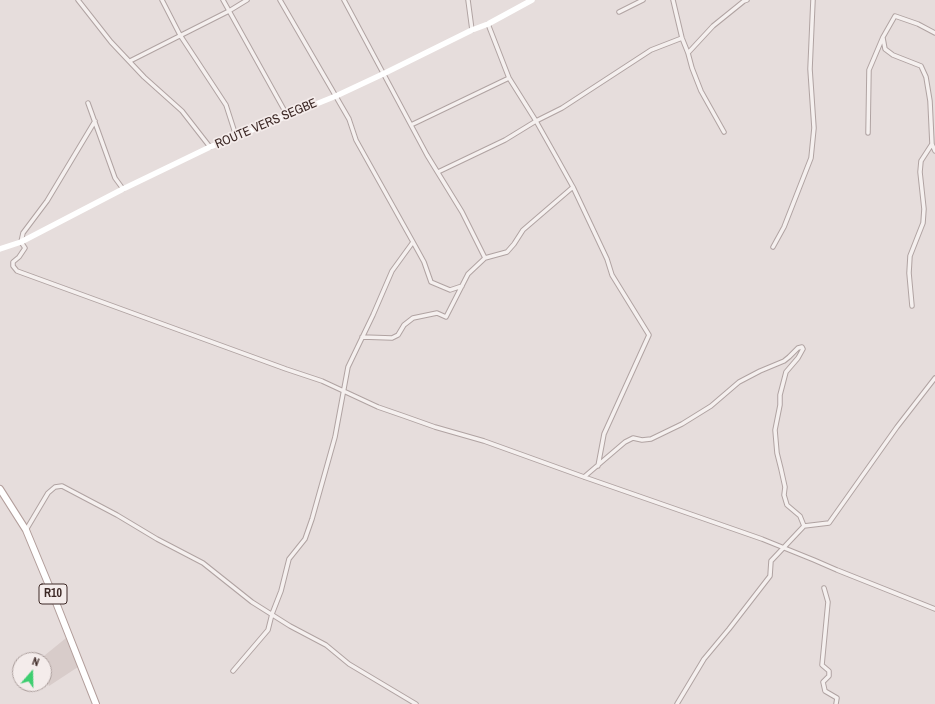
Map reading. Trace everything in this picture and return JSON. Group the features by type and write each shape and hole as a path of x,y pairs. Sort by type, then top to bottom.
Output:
{"main road":[{"name":"ROUTE VERS SEGBE","path":"0,249 22,242 123,189 210,147 336,96 472,30 488,24 532,0"},
{"name":"R10","path":"0,489 26,530 96,704"}],"street":[{"path":"78,0 111,42 144,77 182,111 210,147"},
{"path":"162,0 180,35 226,105 236,136"},
{"path":"223,0 287,115"},
{"path":"130,61 229,11 247,0"},
{"path":"280,0 349,119 356,140 424,262 431,282 450,290 462,286"},
{"path":"344,0 427,155 462,212 485,258"},
{"path":"468,0 472,30"},
{"path":"619,12 643,0"},
{"path":"673,0 682,38 692,68 701,91 724,132"},
{"path":"688,53 713,26 747,0"},
{"path":"773,247 784,227 811,158 814,128 810,69 812,0"},
{"path":"868,133 869,70 883,37 895,16 918,24 935,33"},
{"path":"488,24 509,78 536,121 573,187 607,259 612,274 648,335 604,434 598,466"},
{"path":"883,37 885,49 893,55 921,66 926,78 930,101 932,144 935,151"},
{"path":"438,172 505,140 536,121 562,108 651,50 682,38"},
{"path":"411,125 509,78"},
{"path":"88,103 115,178 123,189"},
{"path":"95,121 47,201 23,233 22,242 25,248 19,257 13,262 12,266 17,271 322,381 378,407 435,427 484,440 584,477 762,539 935,609"},
{"path":"912,306 909,273 910,256 923,223 924,208 920,172 921,161 932,144"},
{"path":"362,337 392,338 398,335 404,325 412,318 437,313 446,317 468,274 485,258 507,252 523,230 573,187"},
{"path":"233,671 268,630 272,614 281,591 288,559 305,539 312,519 335,437 348,367 392,271 413,242"},
{"path":"584,477 624,442 633,438 642,440 651,438 682,424 710,406 739,382 784,361 798,348 802,347 803,349 798,358 786,372 780,395 780,405 775,430 777,453 787,505 800,516 804,526"},
{"path":"677,704 704,659 770,576 771,561 804,526 829,523 897,427 935,378"},
{"path":"26,530 48,493 55,486 62,486 117,515 157,540 203,563 252,602 290,626 326,645 349,664 416,704"},
{"path":"824,588 828,602 822,665 829,671 829,676 823,682 825,691 837,698 836,704"}],"shaded area":[{"path":"66,638 78,667 52,684 52,652 49,652"}]}
